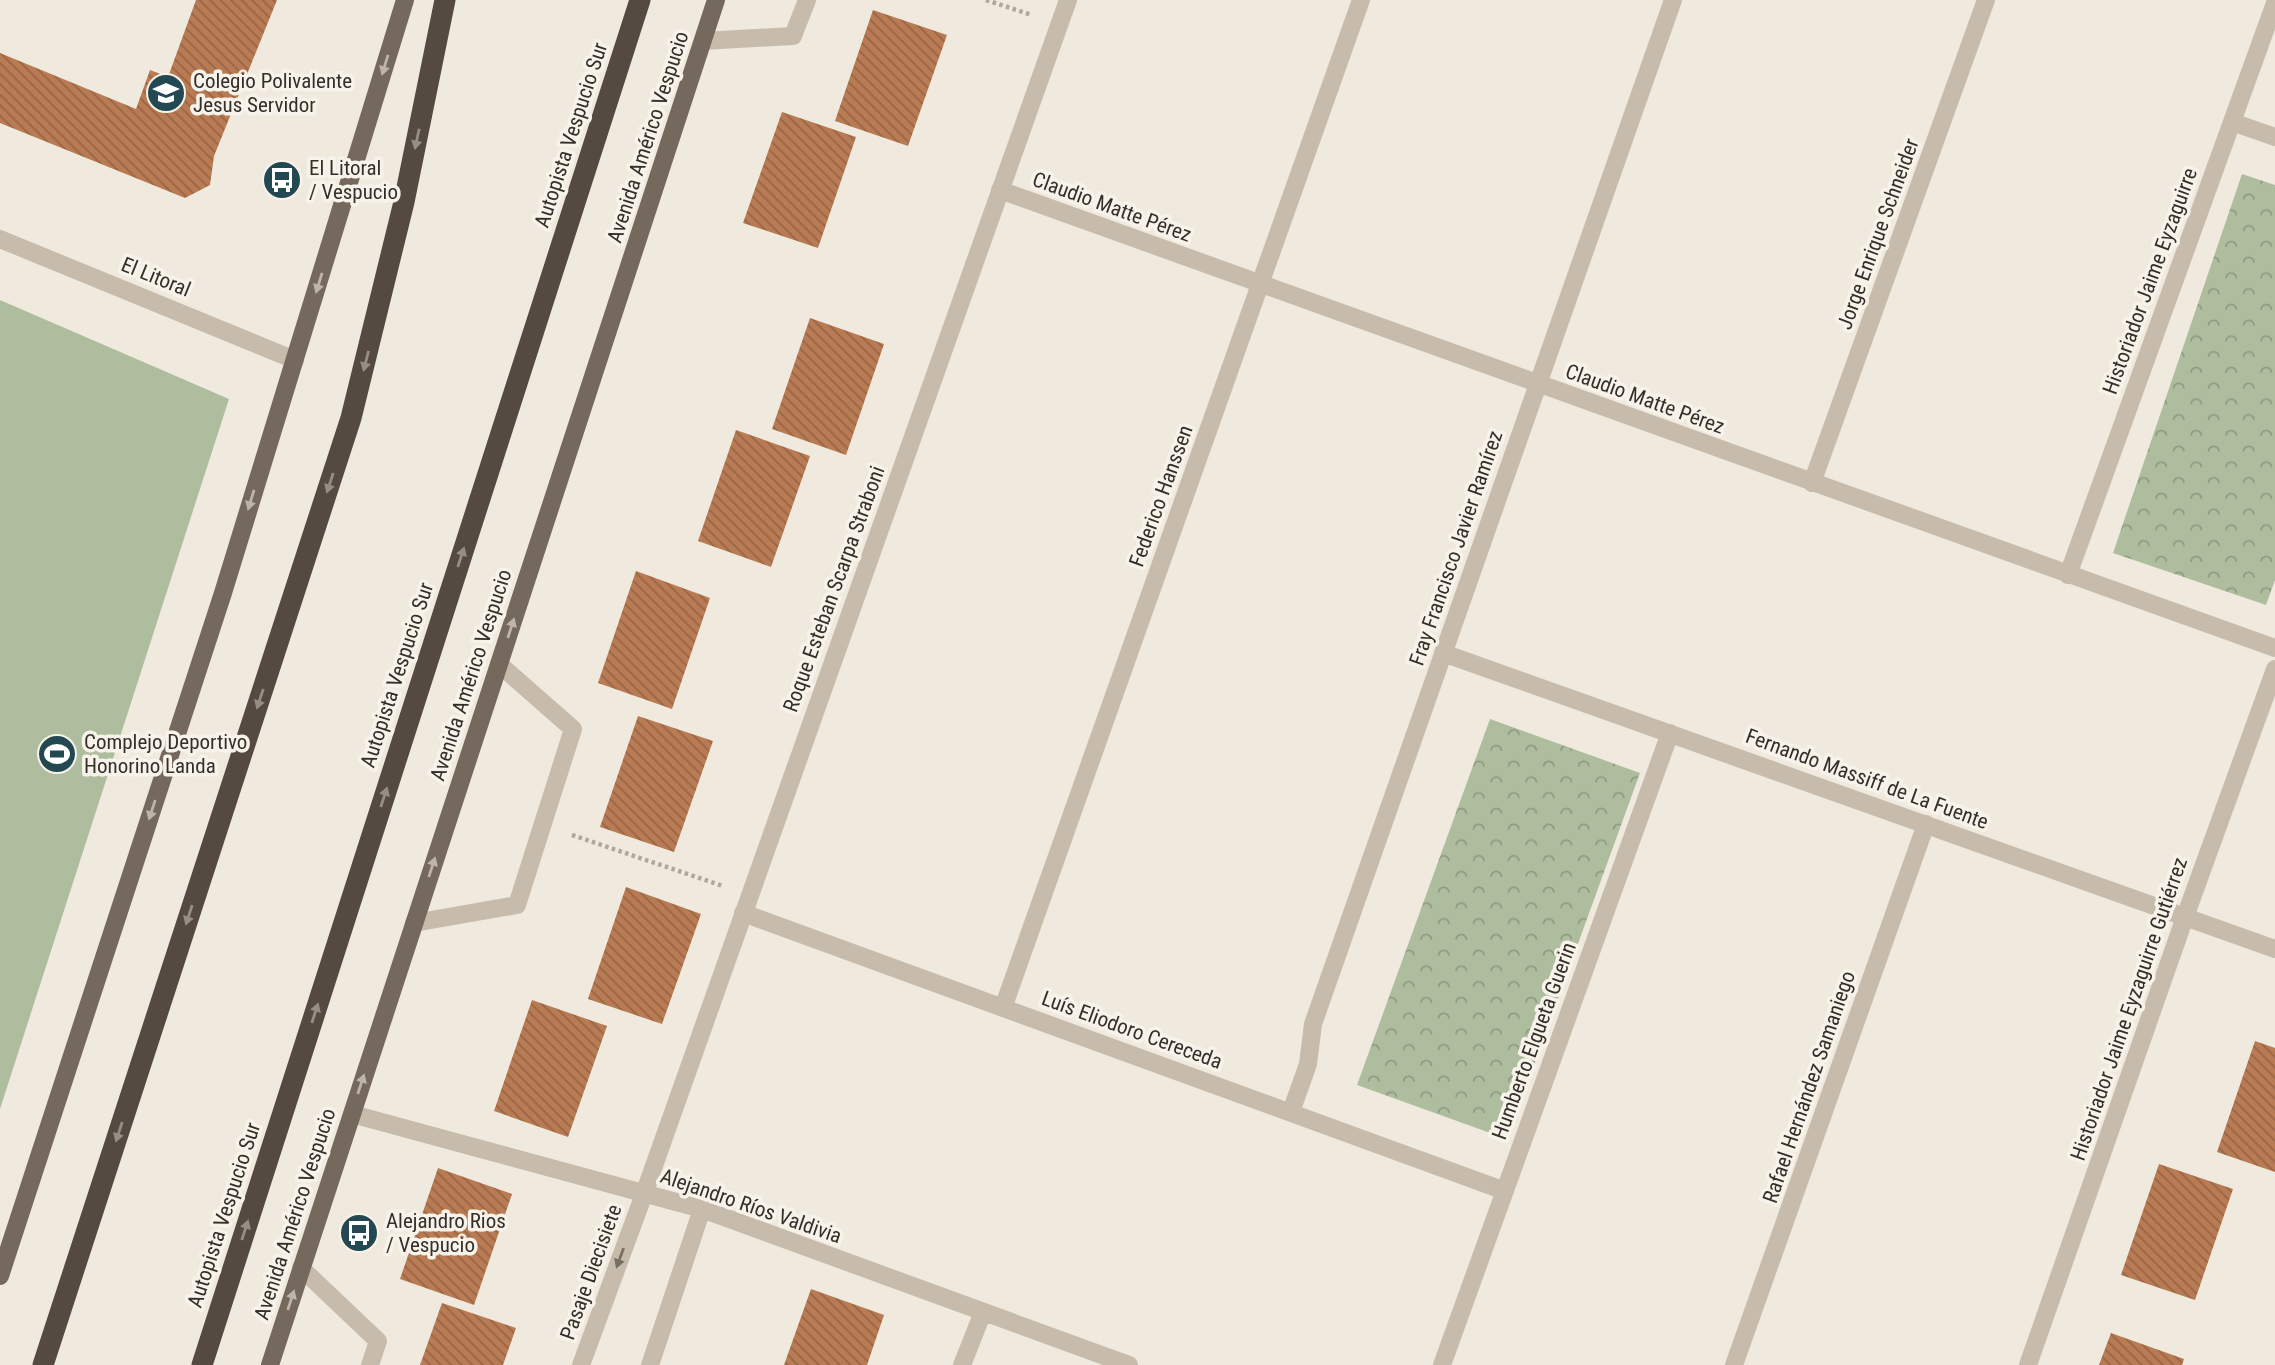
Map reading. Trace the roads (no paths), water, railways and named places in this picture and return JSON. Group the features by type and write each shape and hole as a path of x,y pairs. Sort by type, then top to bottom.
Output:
{"highway":[{"path":"43,1365 351,418 404,202 444,0"},
{"name":"Autopista Vespucio Sur","path":"202,1365 640,0"}],"main road":[{"path":"0,1276 223,593 405,0"},
{"name":"Avenida Américo Vespucio","path":"270,1365 716,0"}],"street":[{"path":"703,41 793,36 807,0"},
{"name":"Roque Esteban Scarpa Straboni","path":"644,1194 1068,0"},
{"name":"Federico Hanssen","path":"1003,1008 1361,0"},
{"name":"Fray Francisco Javier Ramírez","path":"1291,1112 1308,1064 1313,1024 1673,0"},
{"name":"Jorge Enrique Schneider","path":"1812,483 1986,0"},
{"name":"Historiador Jaime Eyzaguirre","path":"2068,575 2275,3"},
{"path":"2232,122 2275,137"},
{"name":"Claudio Matte Pérez","path":"1000,190 2275,649"},
{"name":"El Litoral","path":"0,239 295,360"},
{"name":"Fernando Massiff de La Fuente","path":"1443,653 2275,949"},
{"path":"414,923 517,905 573,729 499,664"},
{"name":"Historiador Jaime Eyzaguirre Gutiérrez","path":"2028,1365 2275,669"},
{"name":"Humberto Elgueta Guerin","path":"1442,1365 1670,733"},
{"name":"Rafael Hernández Samaniego","path":"1734,1365 1926,824"},
{"name":"Luís Eliodoro Cereceda","path":"743,913 1505,1191"},
{"name":"Alejandro Ríos Valdivia","path":"352,1114 702,1209 1129,1365"},
{"name":"Pasaje Diecisiete","path":"581,1365 644,1194"},
{"path":"650,1365 702,1209"},
{"path":"302,1268 378,1341 370,1365"},
{"path":"962,1365 983,1312"}],"place":[{"name":"Colegio Polivalente Jesus Servidor","path":"166,93"},
{"name":"El Litoral / Vespucio","path":"282,180"},
{"name":"Complejo Deportivo Honorino Landa","path":"57,754"},
{"name":"Alejandro Rios / Vespucio","path":"359,1233"}]}
